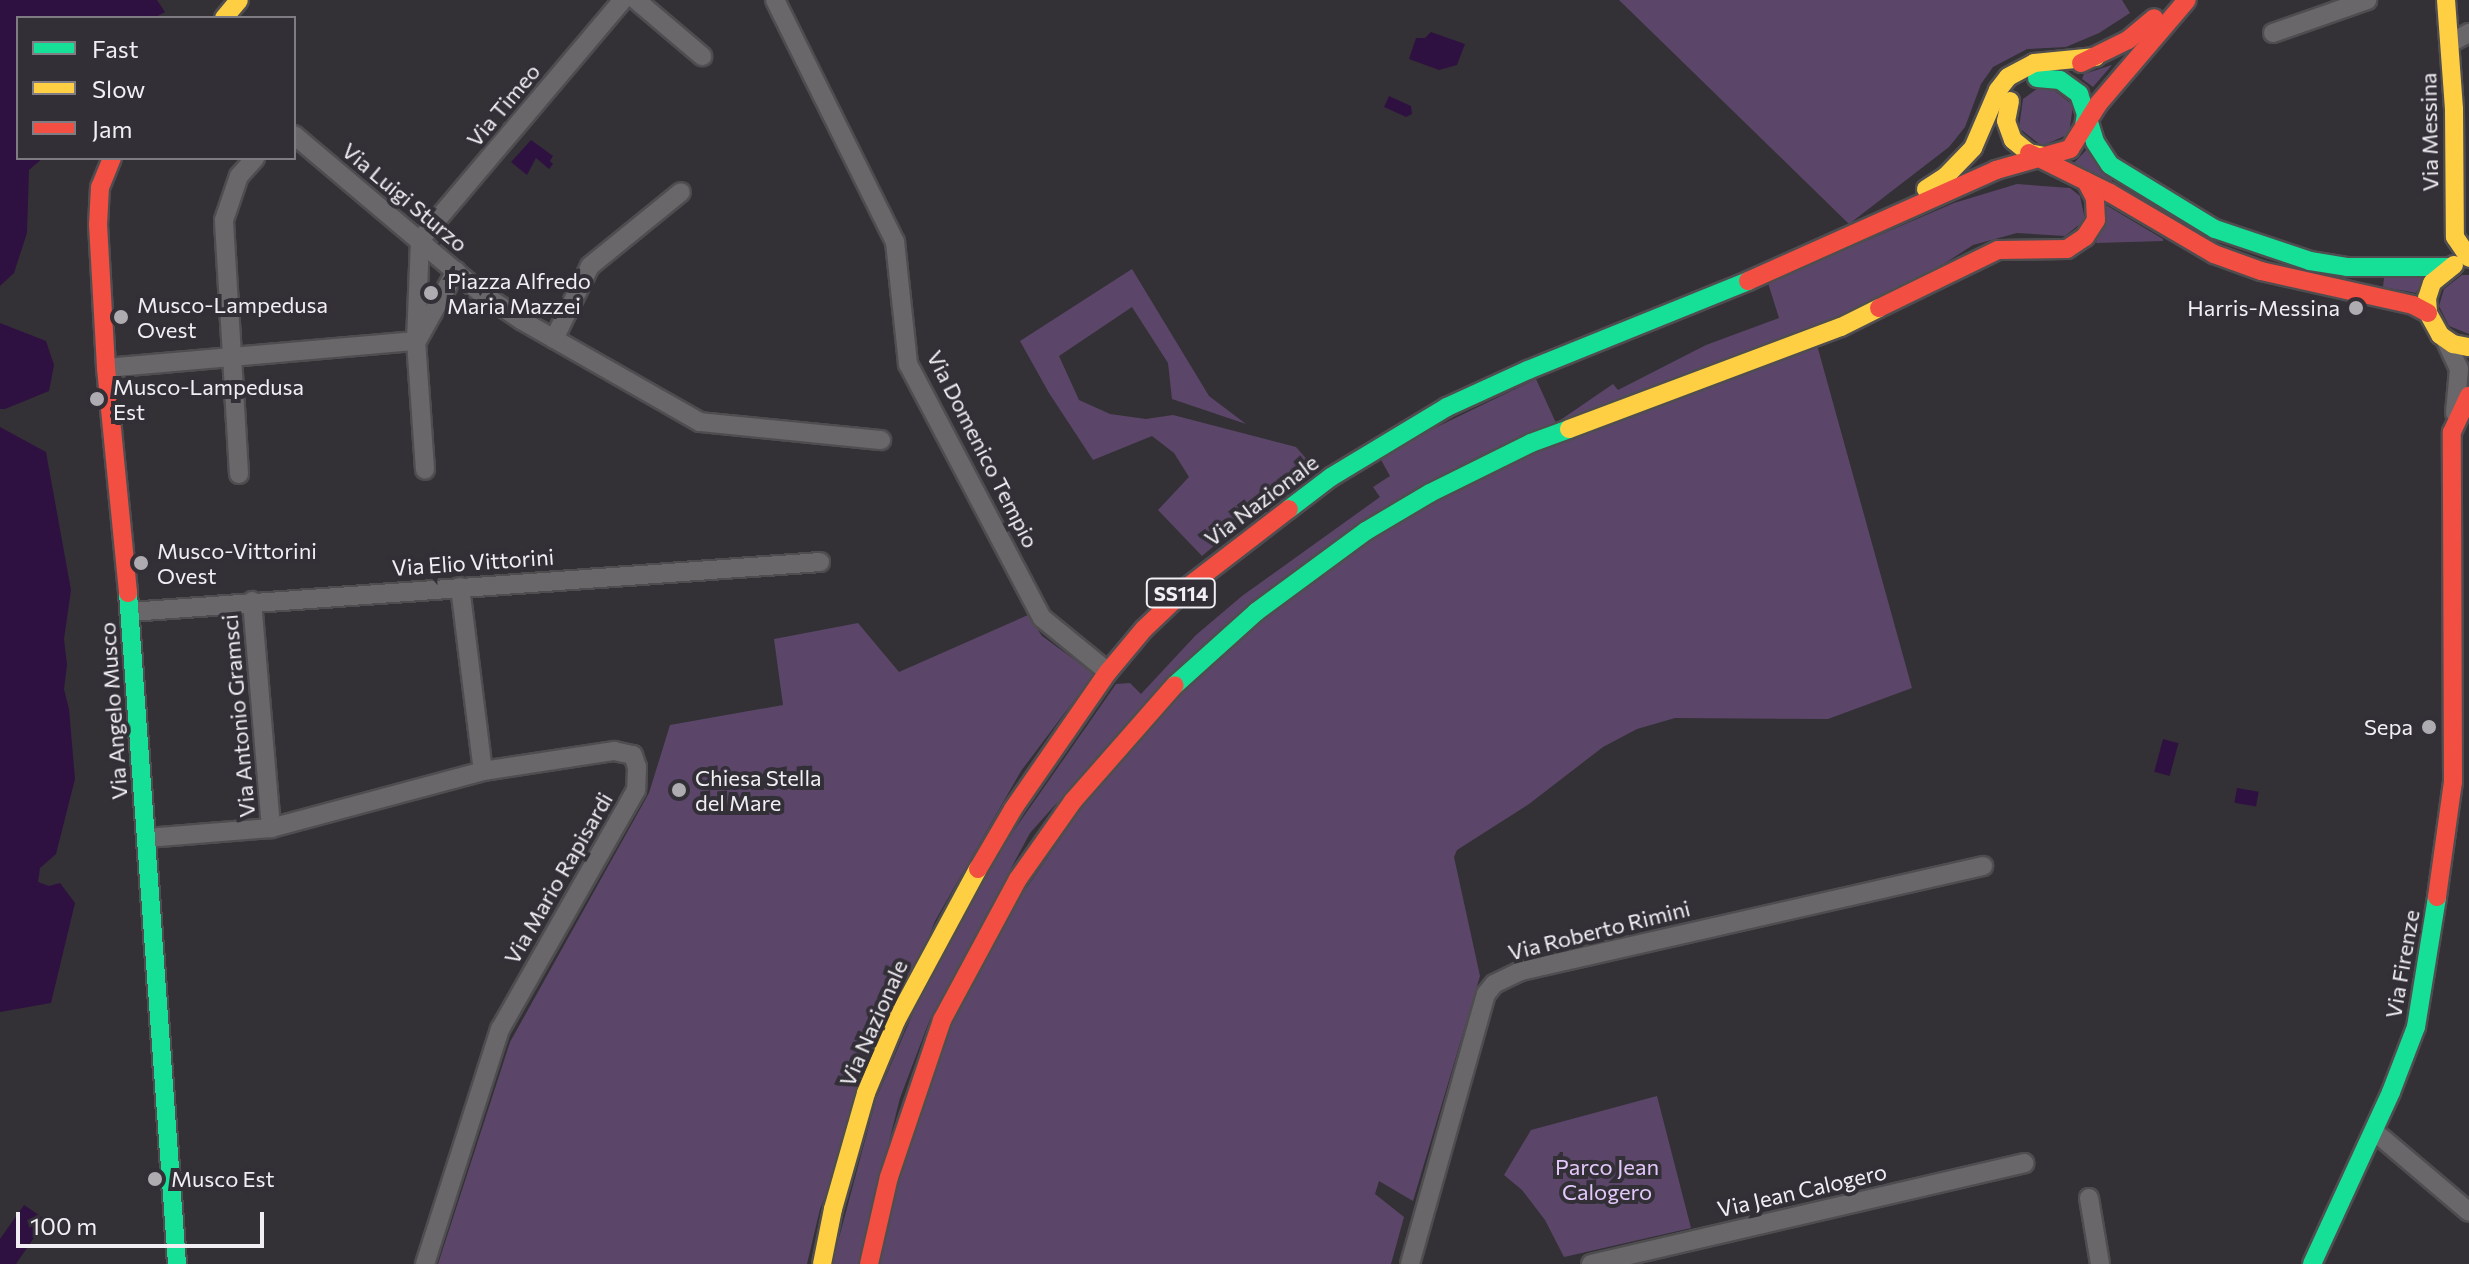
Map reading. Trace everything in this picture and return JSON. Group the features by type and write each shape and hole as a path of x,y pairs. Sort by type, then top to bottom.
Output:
{"main road":[{"path":"226,16 239,0"},
{"path":"1858,233 1964,166 1978,151 2016,90 2037,78 2096,57 2128,40 2176,0"},
{"path":"1858,233 1977,179 2045,160 2070,149 2085,119 2187,0"},
{"name":"Via Messina","path":"2446,0 2455,237 2469,259"},
{"path":"2139,183 2110,146 2106,117 2112,101 2152,39"},
{"path":"1946,176 1973,148 1998,90 2008,77 2034,63 2096,57"},
{"path":"2037,78 2049,77 2071,86 2101,154 2122,176 2139,183 2201,222 2271,250 2347,267 2449,267"},
{"path":"2010,101 2008,131 2045,160 2214,254 2261,271 2413,305 2428,313"},
{"name":"Via Angelo Musco","path":"111,160 100,187 98,224 106,368 130,612 177,1264"},
{"path":"869,1264 889,1177 942,1020 1018,879 1073,801 1119,746 1173,687 1246,621 1366,531 1430,493 1531,443 1841,327 1998,250 2067,249 2085,237 2096,220 2095,198 2086,181"},
{"name":"Via Nazionale","path":"822,1264 851,1141 866,1093 896,1021 946,924 1013,809 1108,672 1144,629 1226,555 1331,477 1409,429 1528,370 1858,233"},
{"path":"2469,259 2449,267 2437,277 2429,290 2428,313 2432,325 2445,339 2469,347"},
{"path":"2452,432 2469,396"},
{"name":"Via Firenze","path":"2312,1264 2375,1132 2416,1027 2425,985 2453,782 2452,432"}],"street":[{"name":"Via Timeo","path":"420,240 623,0"},
{"path":"636,0 702,56"},
{"name":"Via Domenico Tempio","path":"775,0 895,242 908,364 1042,618 1108,672"},
{"path":"2273,33 2367,0"},
{"path":"2450,43 2469,33"},
{"name":"Via Luigi Sturzo","path":"296,137 490,299 700,422 881,440"},
{"path":"239,474 224,220 239,176 253,160"},
{"path":"554,339 590,266 681,192"},
{"path":"420,240 416,341 425,470"},
{"path":"416,341 456,271"},
{"path":"2445,339 2459,369 2452,432"},
{"path":"106,368 416,341"},
{"name":"Via Elio Vittorini","path":"130,612 820,562"},
{"path":"460,587 483,771"},
{"name":"Via Antonio Gramsci","path":"252,601 271,828"},
{"name":"Via Mario Rapisardi","path":"147,838 271,828 483,771 614,751 633,755 637,767 636,790 500,1029 425,1264"},
{"name":"Via Roberto Rimini","path":"1410,1264 1418,1255 1486,994 1494,984 1521,971 1983,866"},
{"path":"2375,1132 2469,1212"},
{"name":"Via Jean Calogero","path":"1591,1264 2024,1163"},
{"path":"2089,1198 2100,1264"}],"green space":[{"path":"1619,0 2122,0 2130,13 2099,33 2066,47 2027,49 1993,67 1981,84 1965,127 1949,147 1849,224"},
{"path":"2112,65 2093,87 2082,79 2084,74"},
{"path":"2050,87 2073,105 2069,134 2042,146 2019,128 2023,99 2038,88"},
{"path":"2090,146 2116,177 2111,181 2074,163"},
{"path":"2017,184 2070,188 2080,196 2085,220 2065,236 2017,233 1973,245 1911,285 1373,520 1055,805 1030,833 930,1019 900,1098 858,1264 832,1264 876,1099 917,1004 992,862 1116,684 1130,683 1141,694 1196,635 1242,596 1380,497 1373,487 1390,476 1380,458 1412,439 1536,379 1556,423 1613,384 1618,390 1706,345 1779,318 1768,283 1954,203"},
{"path":"2106,205 2163,239 2163,241 2096,243"},
{"path":"1132,269 1209,396 1246,424 1172,399 1168,363 1132,307 1059,356 1079,400 1110,414 1146,419 1173,415 1296,447 1310,463 1306,484 1228,534 1202,556 1158,510 1189,477 1174,453 1152,436 1093,460 1049,393 1020,341"},
{"path":"2462,275 2469,275 2469,334 2449,326 2439,306 2444,289"},
{"path":"2425,277 2416,293 2383,287 2384,278"},
{"path":"1817,345 1912,688 1828,719 1675,718 1637,729 1603,747 1529,804 1457,850 1454,857 1480,976 1413,1201 1379,1181 1375,1194 1404,1217 1391,1264 874,1264 924,1085 991,939 1131,737 1314,570 1523,453"},
{"path":"1028,615 1042,636 1094,674 1021,771 935,921 820,1209 807,1264 438,1264 510,1042 649,793 670,725 783,705 774,639 858,623 899,672"},
{"name":"Parco Jean Calogero","path":"1657,1096 1691,1228 1564,1257 1545,1220 1522,1190 1504,1175 1531,1130"}],"shaded area":[{"path":"0,0 157,0 165,12 158,16 16,16 16,160 41,160 29,170 27,233 14,273 0,286"},
{"path":"1431,32 1465,44 1457,65 1439,70 1409,59 1416,38 1425,38"},
{"path":"1389,96 1411,106 1412,114 1406,117 1384,107"},
{"path":"531,140 553,156 550,161 553,164 549,169 536,158 527,175 511,162"},
{"path":"0,323 46,341 54,365 49,391 5,409 0,409"},
{"path":"0,427 46,452 71,590 64,639 67,665 64,689 69,709 75,779 56,854 40,868 38,882 49,886 60,883 75,903 51,1003 0,1012"},
{"path":"2163,739 2178,743 2170,776 2154,772"},
{"path":"2237,788 2259,792 2256,807 2234,803"},
{"path":"24,1205 46,1220 16,1264 0,1264 0,1239"}],"traffic: fast":[{"path":"2037,78 2060,80 2079,94 2086,114 2083,133"},
{"path":"2085,109 2095,142 2110,165 2215,229 2310,261 2347,267 2449,267"},
{"path":"1289,509 1331,477 1447,407 1528,370 1748,281"},
{"path":"1175,685 1256,612 1366,531 1430,493 1531,443 1569,429"},
{"path":"128,593 177,1264"},
{"path":"2312,1264 2391,1092 2416,1027 2437,897"}],"traffic: slow":[{"path":"226,16 239,0"},
{"path":"2446,0 2454,109 2455,237 2469,258"},
{"path":"1926,189 1946,176 1973,148 1998,90 2008,77 2034,63 2096,57"},
{"path":"2010,101 2006,121 2013,140 2029,153 2049,157"},
{"path":"2454,265 2432,283 2427,298 2428,313 2440,335 2453,344 2469,347"},
{"path":"1569,429 1841,327 1879,308"},
{"path":"822,1264 833,1209 866,1093 896,1021 978,869"}],"traffic: jam":[{"path":"1748,281 1996,170 2070,149 2099,103 2187,0"},
{"path":"2081,63 2128,40 2154,18"},
{"path":"2029,153 2110,193 2214,254 2261,271 2413,305 2428,313"},
{"path":"111,160 100,187 98,224 106,368 128,593"},
{"path":"1879,308 1998,250 2067,249 2085,237 2096,220 2095,198 2086,181"},
{"path":"2437,897 2453,782 2452,432 2469,396"},
{"path":"978,869 1013,809 1108,672 1144,629 1189,586 1289,509"},
{"path":"869,1264 889,1177 942,1020 1018,879 1073,801 1175,685"}],"place":[{"name":"Piazza Alfredo Maria Mazzei","path":"431,293"},
{"name":"Harris-Messina","path":"2356,308"},
{"name":"Musco-Lampedusa Ovest","path":"121,317"},
{"name":"Musco-Lampedusa Est","path":"97,399"},
{"name":"Musco-Vittorini Ovest","path":"141,563"},
{"name":"Sepa","path":"2429,727"},
{"name":"Chiesa Stella del Mare","path":"679,790"},
{"name":"Musco Est","path":"155,1179"}]}
